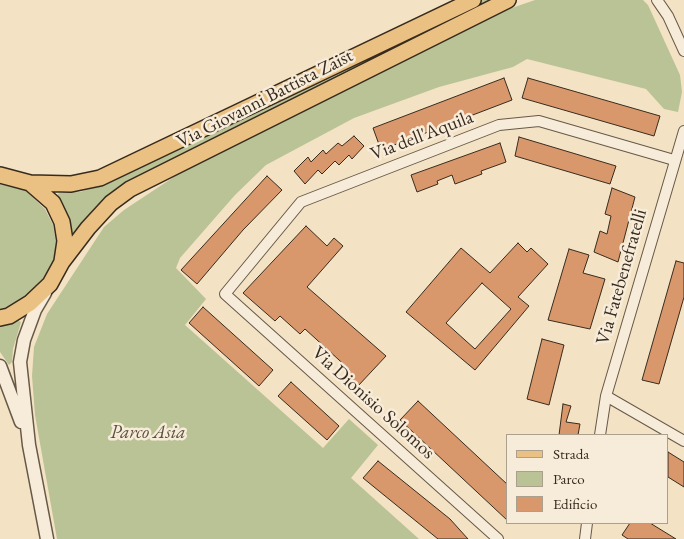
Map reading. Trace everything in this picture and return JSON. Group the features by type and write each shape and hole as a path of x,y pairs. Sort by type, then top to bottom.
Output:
{"main road":[{"name":"Via Giovanni Battista Zaist","path":"3,173 30,183 71,184 100,178 473,0"},
{"name":"Via Giovanni Battista Zaist","path":"0,318 9,316 30,303 50,284 62,262 111,203 130,190 508,0"},
{"name":"Via Giovanni Battista Zaist","path":"30,183 53,203 62,222 65,241 62,262"}],"street":[{"path":"658,0 668,16 684,51"},
{"path":"665,0 668,16"},
{"name":"Via dell'Aquila","path":"225,294 301,202 499,125 539,121 674,160"},
{"name":"Via Fatebenefratelli","path":"600,434 606,396 684,131"},
{"path":"46,539 30,445 20,362 24,340 36,310 50,284"},
{"name":"Via Dionisio Solomos","path":"225,294 498,539"},
{"path":"0,366 30,445"},
{"path":"606,396 684,441"},
{"path":"585,539 587,524"}],"green space":[{"path":"479,0 497,0 124,184 89,215 74,235 69,217 57,195 59,193 80,192 107,184"},
{"name":"Parco Asia","path":"535,0 643,0 648,5 680,75 682,92 678,112 664,109 646,89 527,59 513,67 439,87 354,118 266,165 235,195 180,258 176,268 206,299 185,325 323,448 349,419 378,445 351,478 419,539 57,539 35,415 32,376 34,347 47,314 104,227 124,210 192,165 509,9"},
{"path":"0,184 26,191 45,209 53,225 56,242 54,261 45,280 26,298 0,312"},
{"path":"17,320 21,322 13,349 12,362 9,365 0,352 0,327"}],"building":[{"path":"504,78 512,100 381,150 373,128"},
{"path":"528,78 660,116 654,136 522,98"},
{"path":"354,136 364,146 352,159 349,155 339,165 335,161 322,174 318,170 305,184 294,171 308,157 311,162 323,150 326,154 338,143 342,146"},
{"path":"519,137 616,166 610,184 515,156"},
{"path":"500,143 506,162 481,171 482,174 455,184 452,175 437,181 438,184 417,192 411,175"},
{"path":"267,176 282,190 243,230 197,284 181,270"},
{"path":"612,188 635,197 618,262 594,252 600,231 607,234 611,216 605,214"},
{"path":"306,226 327,246 334,238 343,246 307,287 386,356 358,386 346,375 350,370 305,329 300,334 280,316 275,321 243,293"},
{"path":"518,243 527,252 531,248 548,264 518,297 529,306 475,370 406,312 461,248 490,273","holes":["482,283 511,309 475,349 446,323"]},
{"path":"569,249 589,255 583,273 605,279 590,329 548,320"},
{"path":"676,261 684,263 684,297 659,384 642,380"},
{"path":"203,307 273,370 259,386 189,323"},
{"path":"542,339 564,345 549,405 527,399"},
{"path":"291,382 339,426 327,440 278,396"},
{"path":"418,401 507,484 507,520 400,420"},
{"path":"563,404 571,406 566,422 580,424 578,434 559,434"},
{"path":"669,453 684,462 684,487 669,478"},
{"path":"378,461 450,519 468,539 438,539 363,478"},
{"path":"629,524 652,524 676,539 628,539 622,535"}]}
